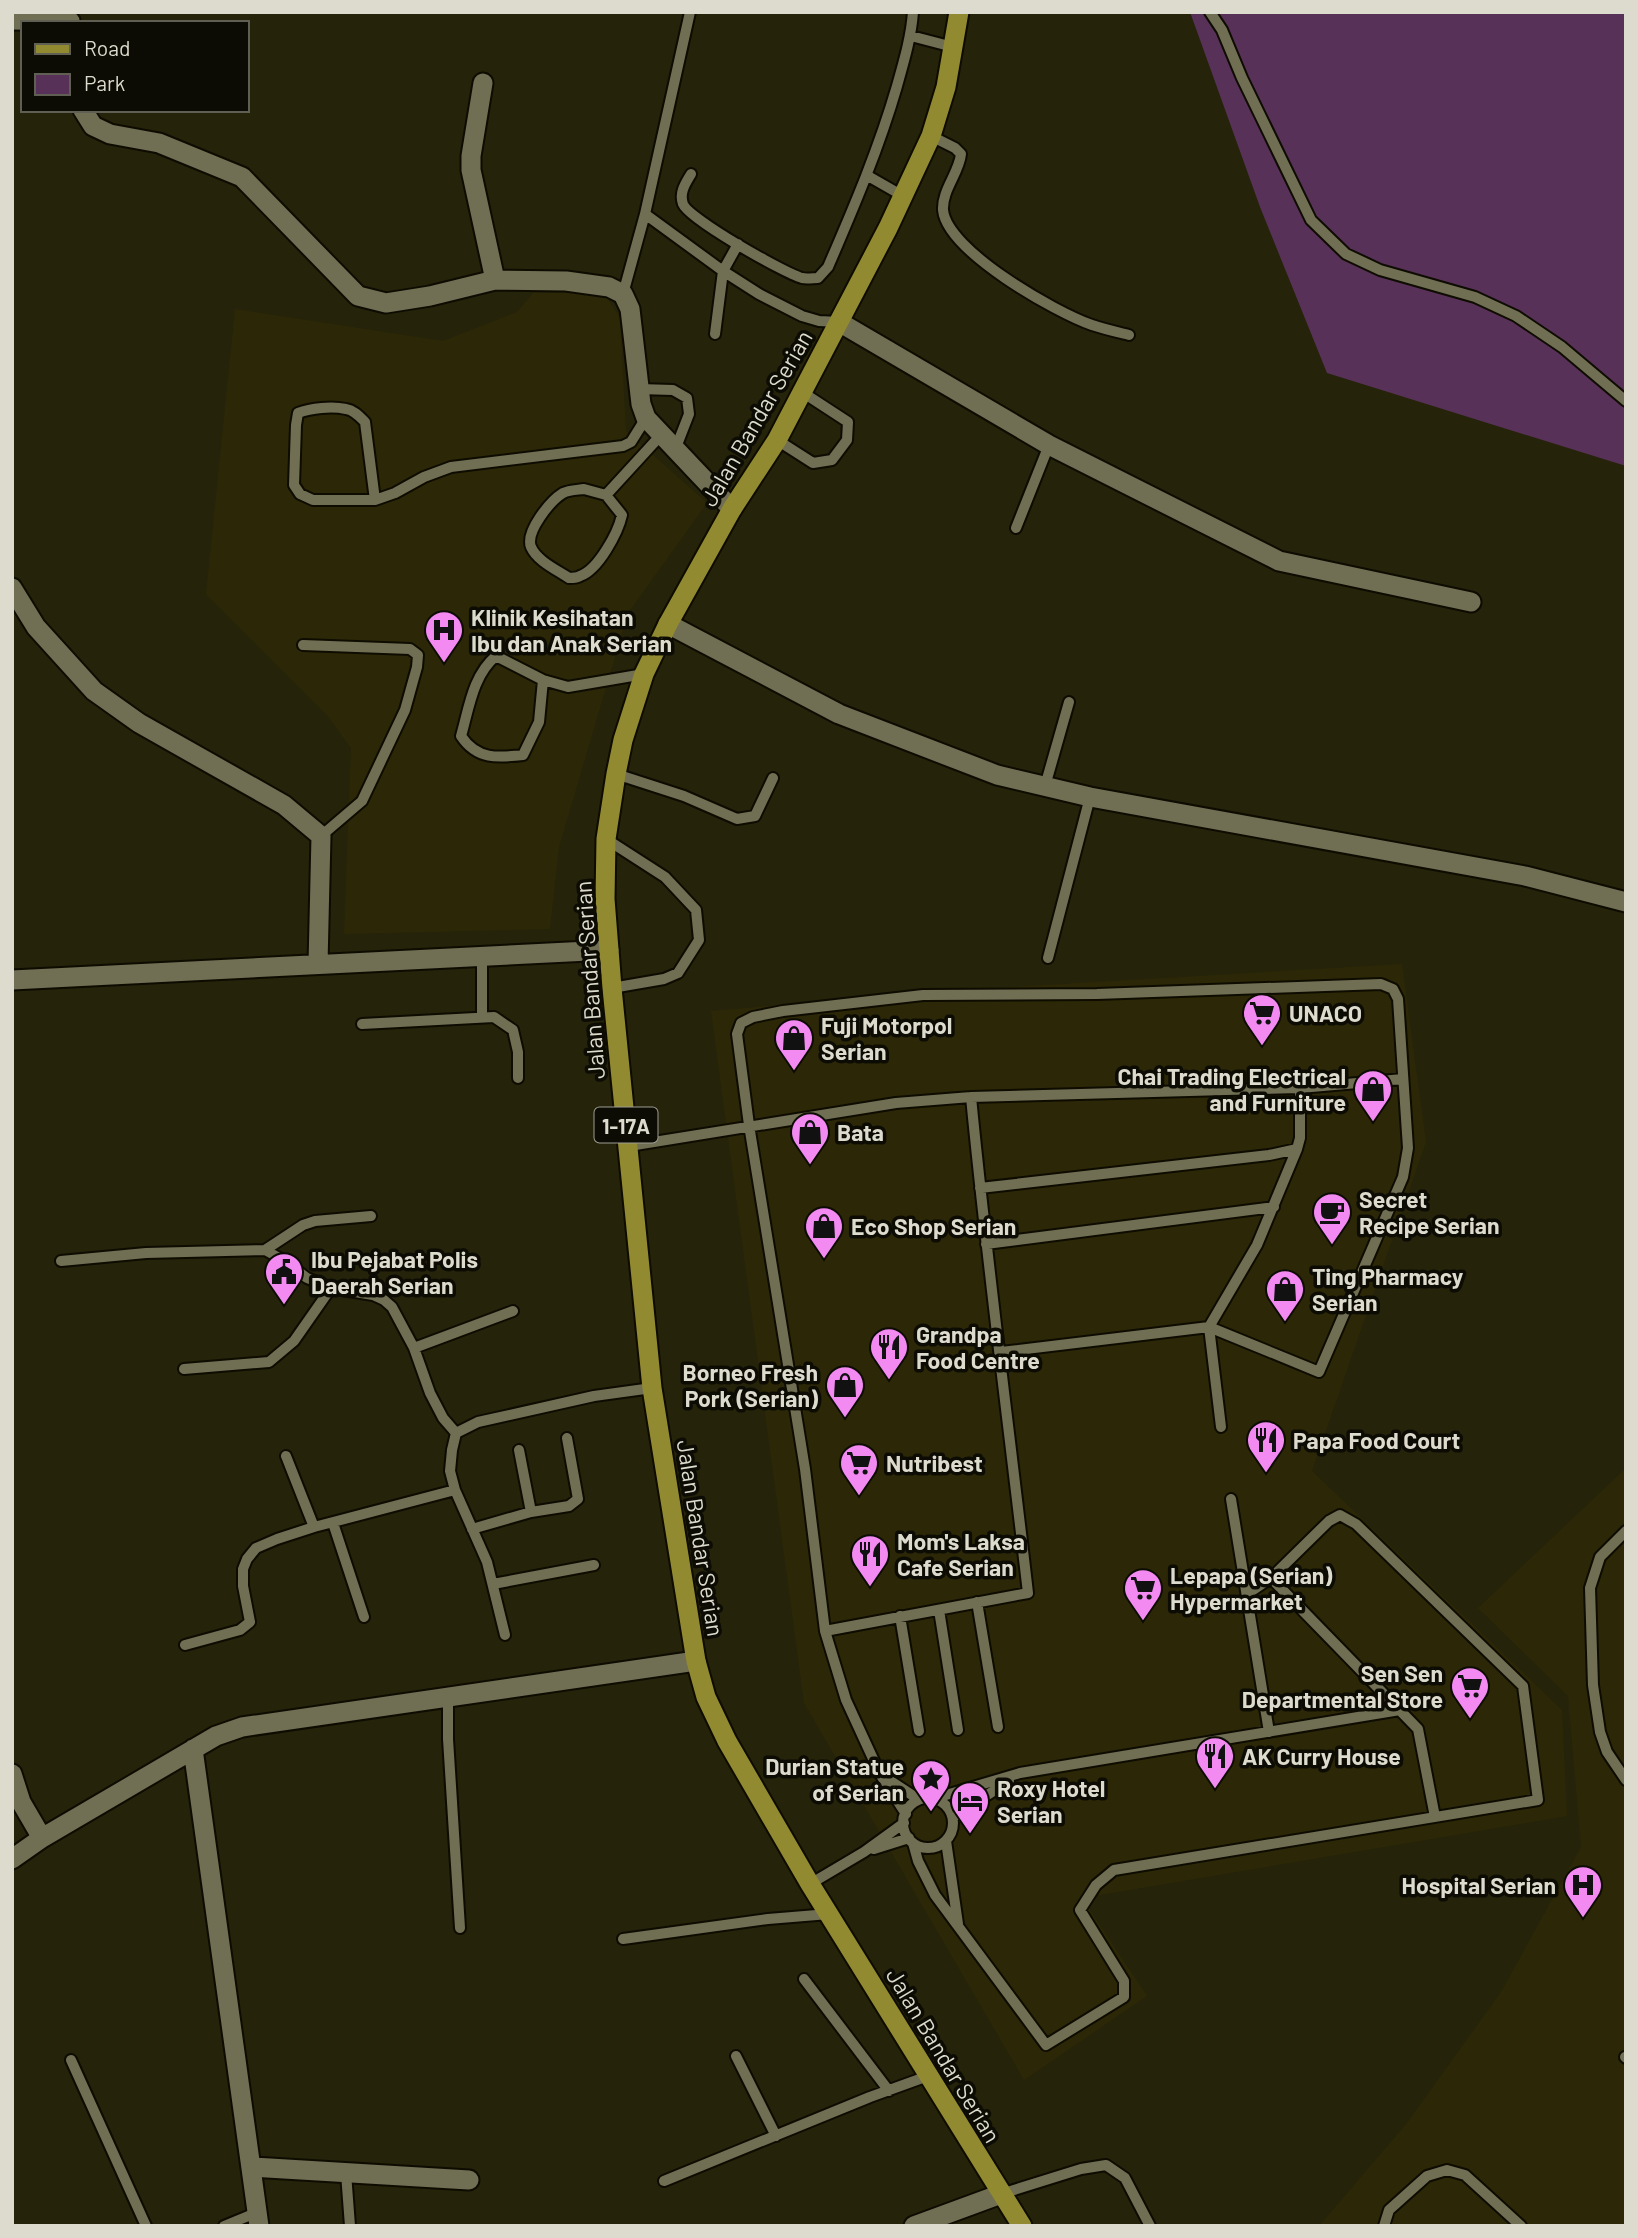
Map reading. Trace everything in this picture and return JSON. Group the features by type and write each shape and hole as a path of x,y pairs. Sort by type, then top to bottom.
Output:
{"main road":[{"name":"Jalan Bandar Serian","path":"959,12 946,87 931,136 903,196 777,440 732,509 668,624 644,674 623,740 616,774 606,839 605,899 652,1388 696,1661 706,1697 727,1741 810,1884 1022,2226"}],"street":[{"path":"12,20 70,19"},
{"path":"482,83 471,170 495,281"},
{"path":"84,112 93,126 110,134 159,143 242,177 358,296 386,303 495,281 566,281 609,287 623,294 630,309 641,404 646,418 732,509"},
{"path":"839,322 1049,445 1279,561 1471,602"},
{"path":"12,588 36,627 94,691 139,723 284,805 321,836 318,964"},
{"path":"668,624 839,714 997,775 1090,797 1525,876 1626,902"},
{"path":"12,980 609,950"},
{"path":"12,1859 193,1749 216,1736 242,1727 696,1661"},
{"path":"193,1749 258,2219"},
{"path":"12,1774 21,1802 43,1838"},
{"path":"252,2167 469,2179"},
{"path":"914,2226 1001,2194"}],"lane":[{"path":"623,294 645,214 690,12"},
{"path":"691,174 681,196 684,207 695,218 791,273 804,279 818,278 828,267 886,124 912,36 913,12"},
{"path":"1210,12 1222,30 1242,78 1311,220 1346,254 1380,270 1475,297 1516,316 1562,347 1626,401"},
{"path":"912,36 953,47"},
{"path":"931,136 961,154 960,165 948,188 943,206 951,232 970,253 1036,298 1090,325 1129,335"},
{"path":"867,176 903,196"},
{"path":"645,214 759,294 802,316 819,321 839,322"},
{"path":"715,334 723,271 738,244"},
{"path":"639,388 673,390 687,398 690,414 676,450"},
{"path":"777,440 813,463 832,460 846,440 848,422 802,392"},
{"path":"374,500 365,422 346,409 309,409 298,413 294,485 300,494 313,499 374,500 451,467 623,446 631,442 646,418"},
{"path":"606,495 661,435"},
{"path":"1016,528 1049,445"},
{"path":"584,489 606,495 622,515 620,524 603,555 583,576 569,578 537,556 531,546 530,537 537,522 558,496 566,491 584,489"},
{"path":"303,645 410,649 418,655 405,710 362,801 321,836"},
{"path":"543,680 539,722 523,755 494,758 468,747 461,736 475,687 485,666 496,656 543,680 568,687 644,674"},
{"path":"1045,786 1069,702"},
{"path":"616,774 684,796 737,819 755,816 773,778"},
{"path":"1048,958 1090,797"},
{"path":"606,839 665,877 696,909 699,940 678,973 664,979 612,988"},
{"path":"482,956 482,1017"},
{"path":"905,1818 880,1774 846,1700 825,1631 805,1469 749,1125 737,1034 741,1023 753,1017 783,1011 923,995 1097,994 1381,984 1392,989 1398,999 1408,1148 1403,1177 1319,1372 1209,1327 1001,1352"},
{"path":"362,1024 494,1017 513,1030 518,1052 518,1077"},
{"path":"629,1146 896,1103 971,1097 1300,1088 1403,1079"},
{"path":"1221,1427 1209,1327 1257,1245 1297,1149 1300,1138 1300,1088"},
{"path":"825,1631 1028,1593 971,1097"},
{"path":"980,1188 1297,1149"},
{"path":"986,1244 1274,1207"},
{"path":"265,1250 303,1225 315,1221 372,1216"},
{"path":"61,1261 146,1254 265,1250 307,1278 331,1288 373,1294 392,1307 414,1348 430,1393 443,1418 456,1433"},
{"path":"184,1369 269,1362 294,1341 331,1288"},
{"path":"414,1348 513,1311"},
{"path":"456,1433 478,1422 594,1396 652,1388"},
{"path":"456,1433 450,1471 455,1490 487,1562 505,1635"},
{"path":"472,1529 531,1512 569,1506 578,1499 567,1438"},
{"path":"519,1450 531,1512"},
{"path":"286,1456 314,1527"},
{"path":"185,1645 240,1630 250,1622 243,1586 243,1569 247,1559 257,1548 314,1527 455,1490"},
{"path":"1231,1499 1269,1732"},
{"path":"1247,1594 1271,1578 1329,1521 1340,1515 1356,1524 1523,1686 1538,1800 1114,1870 1096,1885 1080,1910 1124,1981 1124,1997 1046,2045 935,1895 904,1828 908,1807 919,1799 936,1798 1020,1773 1400,1710"},
{"path":"333,1523 364,1617"},
{"path":"1626,1531 1600,1558 1590,1588 1593,1685 1600,1732 1608,1752 1626,1780"},
{"path":"493,1584 594,1565"},
{"path":"1271,1578 1418,1728 1435,1817"},
{"path":"977,1602 998,1727"},
{"path":"939,1610 958,1730"},
{"path":"900,1616 919,1731"},
{"path":"448,1698 447,1739 460,1928"},
{"path":"953,1817 1020,1773"},
{"path":"880,1774 919,1799"},
{"path":"864,1852 911,1840 930,1847 946,1841 951,1834 953,1817 947,1805 936,1798"},
{"path":"810,1884 864,1852 905,1818"},
{"path":"946,1841 958,1927"},
{"path":"623,1939 768,1919 829,1914"},
{"path":"804,1979 889,2091"},
{"path":"736,2056 776,2136"},
{"path":"71,2060 146,2226"},
{"path":"664,2181 928,2076"},
{"path":"1001,2194 1082,2169 1106,2165 1125,2178 1150,2226"},
{"path":"1384,2226 1389,2210 1427,2176 1447,2170 1465,2175 1521,2226"},
{"path":"346,2173 351,2226"},
{"path":"1500,2226 1509,2215"},
{"path":"225,2226 258,2219"}],"shaded area":[{"name":"Klinik Kesihatan Ibu dan Anak Serian","path":"533,293 604,293 620,318 626,431 707,503 628,613 559,847 550,929 344,934 351,748 327,715 206,594 235,309 443,341 517,312"},
{"path":"1402,964 1426,1142 1312,1471 1562,1710 1567,1816 1082,1898 1147,1996 1024,2080 804,1703 711,1011 929,992"},
{"name":"Hospital Serian","path":"1626,1468 1626,2226 1319,2226 1407,2123 1501,1992 1581,1847 1568,1696 1478,1608"}],"green space":[{"path":"1190,12 1626,12 1626,466 1327,373 1260,207"}],"place":[{"name":"Klinik Kesihatan Ibu dan Anak Serian","path":"444,664"},
{"name":"UNACO","path":"1262,1047"},
{"name":"Fuji Motorpol Serian","path":"794,1072"},
{"name":"Chai Trading Electrical and Furniture","path":"1373,1123"},
{"name":"Bata","path":"810,1166"},
{"name":"Secret Recipe Serian","path":"1332,1246"},
{"name":"Eco Shop Serian","path":"824,1260"},
{"name":"Ibu Pejabat Polis Daerah Serian","path":"284,1306"},
{"name":"Ting Pharmacy Serian","path":"1285,1323"},
{"name":"Grandpa Food Centre","path":"889,1381"},
{"name":"Borneo Fresh Pork (Serian)","path":"845,1419"},
{"name":"Papa Food Court","path":"1266,1474"},
{"name":"Nutribest","path":"859,1497"},
{"name":"Mom's Laksa Cafe Serian","path":"870,1588"},
{"name":"Lepapa (Serian) Hypermarket","path":"1143,1622"},
{"name":"Sen Sen Departmental Store","path":"1470,1720"},
{"name":"AK Curry House","path":"1215,1790"},
{"name":"Durian Statue of Serian","path":"931,1813"},
{"name":"Roxy Hotel Serian","path":"970,1835"},
{"name":"Hospital Serian","path":"1583,1919"}]}
